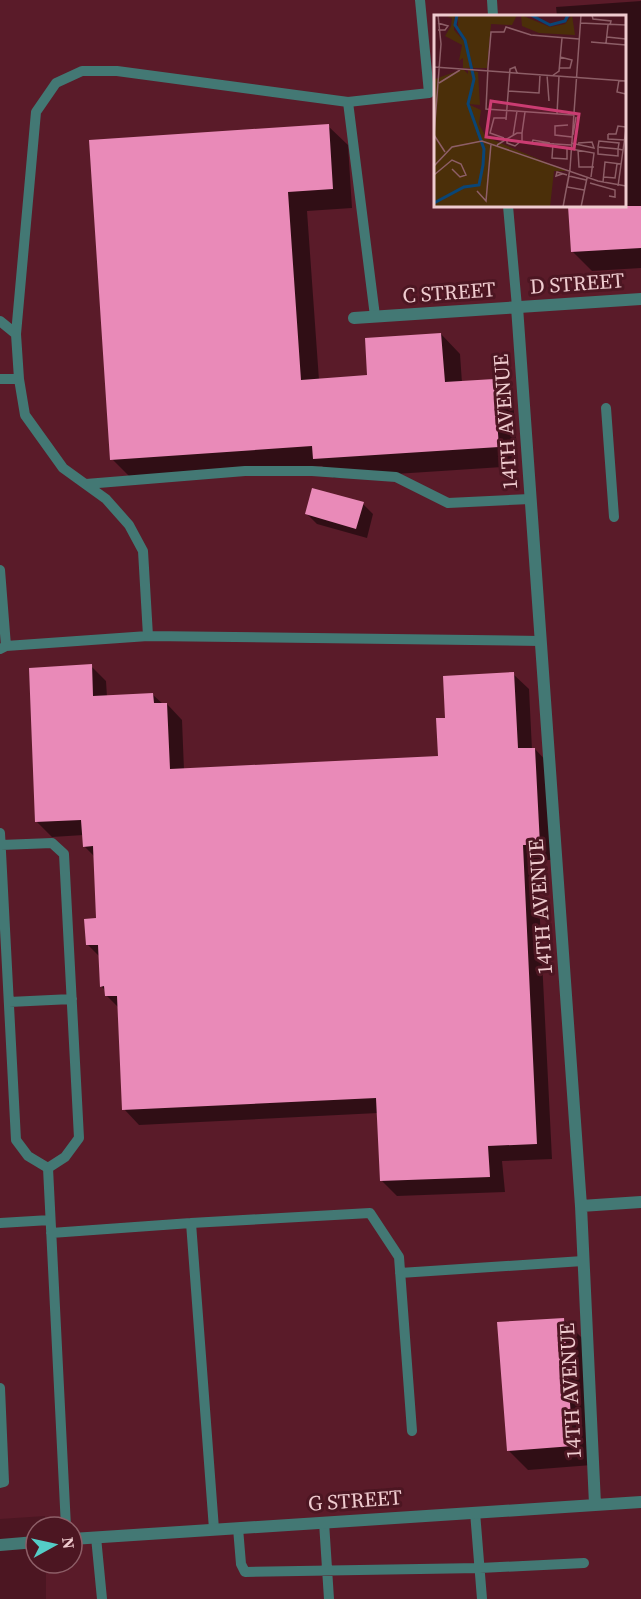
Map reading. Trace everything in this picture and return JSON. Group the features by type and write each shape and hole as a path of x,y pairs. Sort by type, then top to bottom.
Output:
{"street":[{"name":"D STREET","path":"517,307 641,298"},
{"name":"C STREET","path":"354,318 517,307"},
{"name":"14TH AVENUE","path":"517,307 581,1206 595,1504"},
{"path":"581,1206 641,1202"},
{"name":"G STREET","path":"84,1538 641,1502"},
{"path":"0,1545 24,1543"}],"lane":[{"path":"148,636 143,551 129,525 106,499 63,468 25,415 19,379 16,334 36,112 56,83 82,72 117,71 348,102 429,93 420,0"},
{"path":"492,0 493,15"},
{"path":"348,102 375,316"},
{"name":"C STREET","path":"508,207 517,307"},
{"path":"0,321 16,334"},
{"path":"0,379 19,379"},
{"path":"606,408 614,517"},
{"path":"86,484 245,471 312,471 396,477 448,503 530,499"},
{"path":"0,570 3,647 148,636 541,641"},
{"path":"0,834 16,1140 28,1156 48,1168"},
{"path":"1,845 52,843 64,854 79,1138 64,1157 48,1168"},
{"path":"9,1002 72,999"},
{"path":"48,1168 65,1515"},
{"path":"51,1233 370,1213 399,1257 412,1431"},
{"path":"0,1223 50,1220"},
{"path":"191,1223 214,1529"},
{"path":"400,1273 583,1262"},
{"path":"0,1388 4,1482 0,1483"},
{"path":"475,1512 482,1599"},
{"path":"324,1522 329,1599"},
{"path":"238,1528 241,1564 246,1572 480,1568 584,1563"},
{"path":"96,1537 102,1599"}],"shaded area":[{"path":"0,0 641,0 641,1599 46,1599 46,1575 84,1575 84,1515 24,1515 24,1517 0,1519"}],"building":[{"path":"329,124 333,189 288,192 301,380 367,375 365,338 441,333 445,382 494,379 499,447 313,459 312,446 110,460 89,140"},
{"path":"641,206 641,248 571,252 568,207"},
{"path":"312,488 364,502 356,529 305,514"},
{"path":"92,664 93,696 153,693 154,703 167,703 170,769 438,756 436,718 445,718 443,676 514,672 518,748 535,748 540,845 523,845 537,1144 488,1146 490,1177 380,1181 376,1098 122,1110 117,996 105,996 104,986 100,987 98,945 86,945 84,919 96,918 93,846 83,847 81,820 35,822 29,668"},
{"path":"564,1318 573,1446 507,1451 497,1322"}]}
